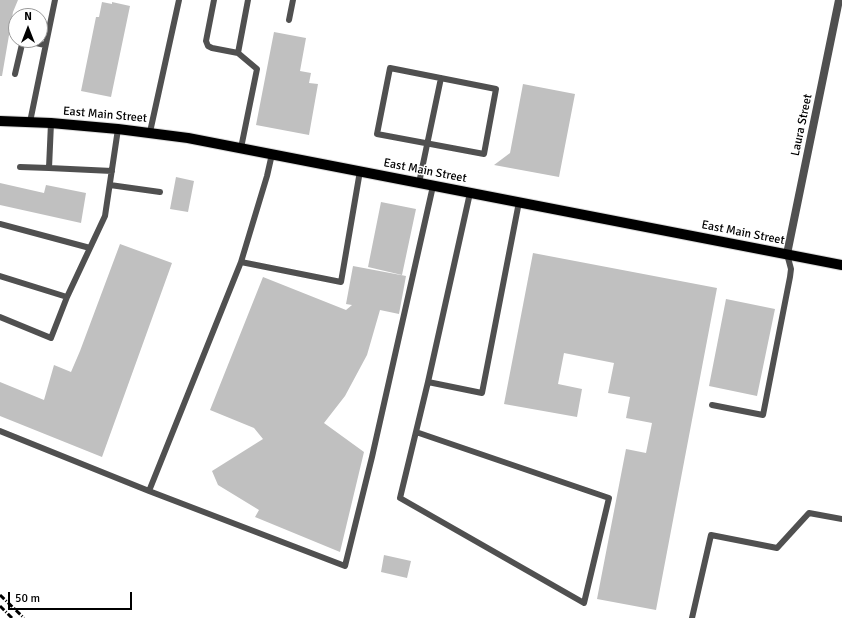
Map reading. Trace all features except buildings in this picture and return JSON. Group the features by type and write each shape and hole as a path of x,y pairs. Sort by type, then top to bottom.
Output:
{"main road":[{"name":"East Main Street","path":"0,121 51,123 118,129 188,138 842,265"}],"street":[{"name":"Laura Street","path":"787,254 840,0"}],"lane":[{"path":"48,32 55,0"},
{"path":"150,132 179,0"},
{"path":"214,0 206,41 208,46 238,53 257,68 241,148"},
{"path":"238,53 248,0"},
{"path":"289,20 293,0"},
{"path":"15,74 21,48"},
{"path":"30,122 44,48"},
{"path":"390,68 496,89 484,154 426,143 377,134 390,68"},
{"path":"419,183 426,143 441,78"},
{"path":"49,168 51,123"},
{"path":"0,318 51,338 67,297 105,216 118,129"},
{"path":"149,491 241,262 267,176 272,154"},
{"path":"20,167 112,171"},
{"path":"241,262 341,282 360,171"},
{"path":"110,185 160,192"},
{"path":"0,431 149,491 345,566 372,457 433,186"},
{"path":"416,432 609,498 584,603 400,498 428,382 470,193"},
{"path":"428,382 482,393 519,202"},
{"path":"0,224 90,248"},
{"path":"712,405 763,415 792,269 787,254"},
{"path":"0,276 67,297"},
{"path":"692,618 711,535 777,548 809,513 842,519"}],"railway":[{"path":"0,595 24,618"},
{"path":"0,606 12,618"}]}
